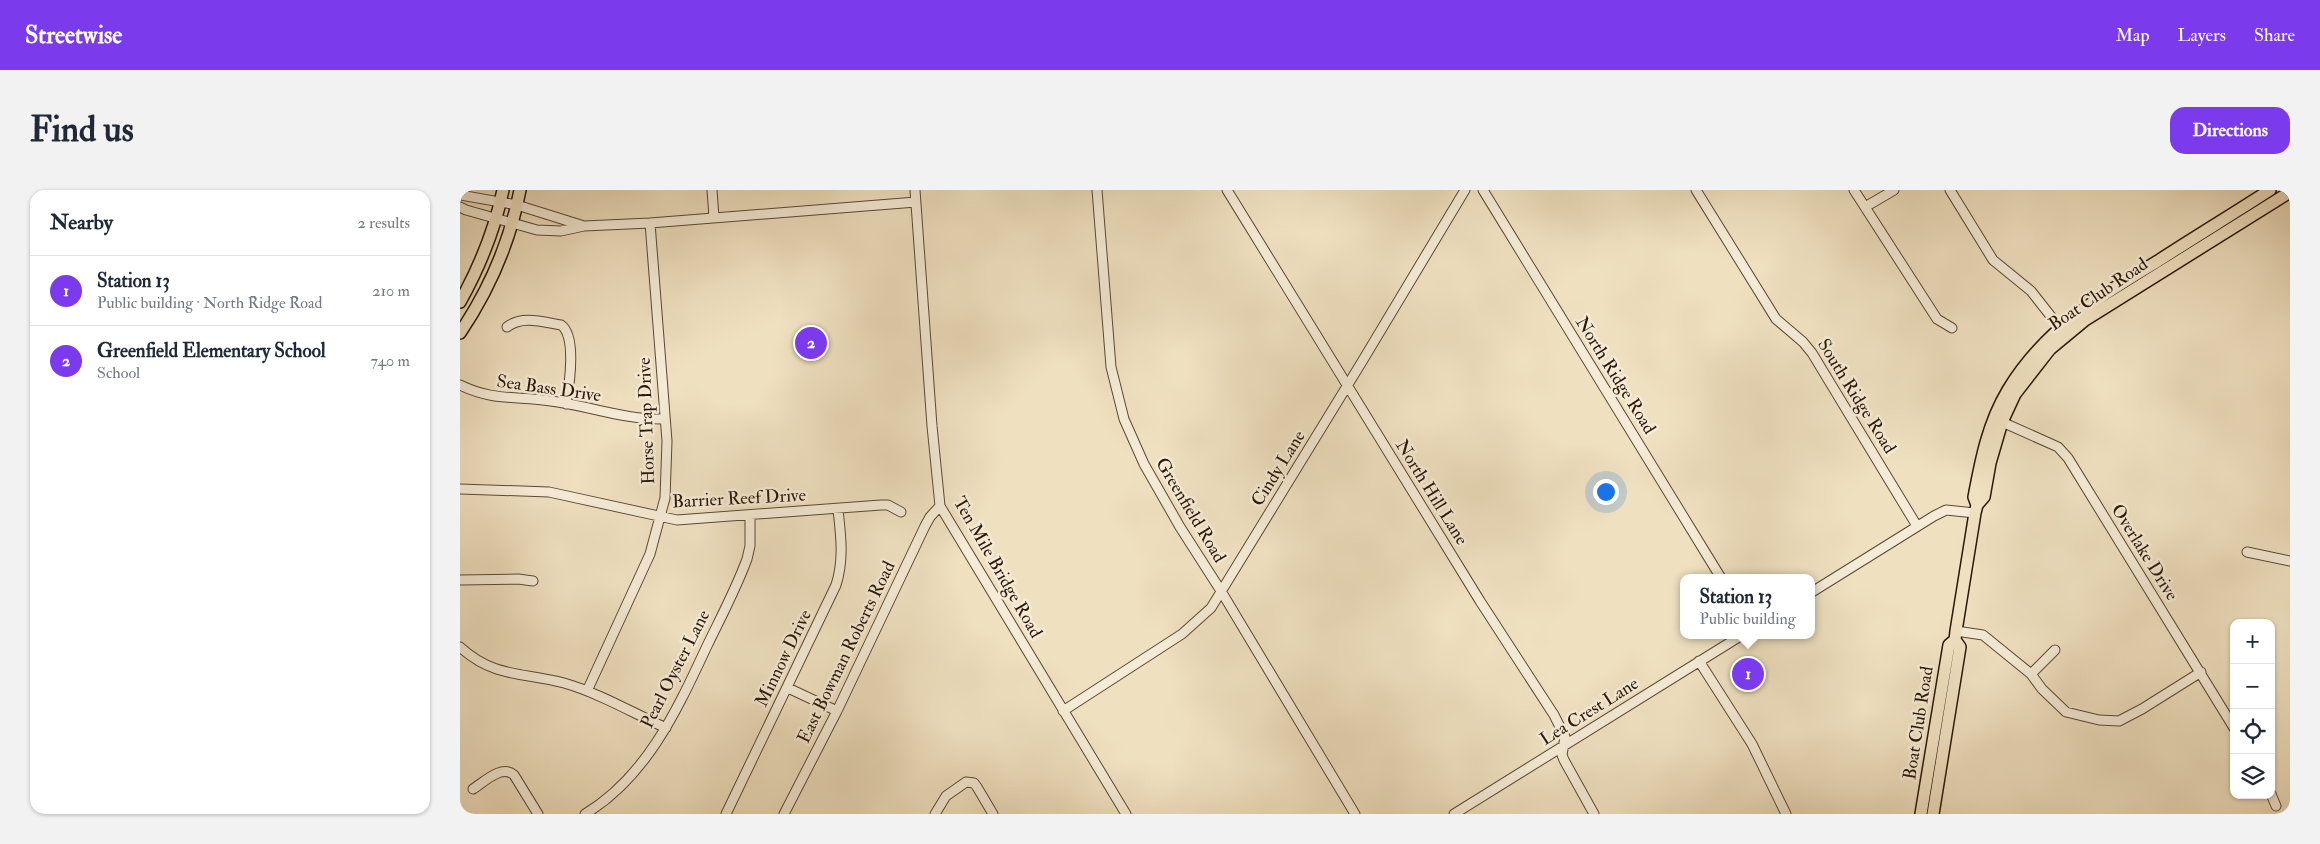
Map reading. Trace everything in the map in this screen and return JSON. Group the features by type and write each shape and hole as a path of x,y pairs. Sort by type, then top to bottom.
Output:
{"main road":[{"path":"460,334 481,299 499,263 520,190"},
{"name":"Boat Club Road","path":"1921,814 1949,645 1955,636 1976,509 1974,497 1980,467 1994,419 2007,392 2036,350 2108,293 2270,190"},
{"name":"Boat Club Road","path":"1976,509 1984,497 1990,463 2002,422 2015,394 2062,331 2085,320 2290,192"},
{"path":"460,302 496,218 502,196"},
{"name":"Boat Club Road","path":"1933,814 1960,647 1955,636"}],"street":[{"path":"712,190 714,217"},
{"name":"Ten Mile Bridge Road","path":"915,190 932,426 940,506 1126,814"},
{"name":"Greenfield Road","path":"1097,190 1111,367 1124,419 1144,464 1180,527 1222,591 1355,814"},
{"name":"North Hill Lane","path":"1227,190 1347,386 1554,716 1565,738 1564,760 1594,814"},
{"name":"Cindy Lane","path":"1063,711 1182,634 1211,608 1465,190"},
{"name":"North Ridge Road","path":"1483,190 1719,574"},
{"name":"South Ridge Road","path":"1696,190 1776,319 1803,342 1812,353 1917,526"},
{"path":"1854,190 1937,319 1952,328"},
{"path":"1865,207 1894,190"},
{"path":"1950,190 1993,260 2031,290 2062,331"},
{"path":"460,195 502,196 517,205 584,226"},
{"path":"460,207 548,231 571,230 584,226 650,223 916,202"},
{"name":"Horse Trap Drive","path":"586,691 644,570 662,518 665,498 667,460 665,419 650,223"},
{"path":"506,327 516,321 526,320 561,325 566,328 571,366 566,404"},
{"name":"Sea Bass Drive","path":"460,385 492,397 566,404 641,420 665,419"},
{"name":"Overlake Drive","path":"2002,422 2058,447 2068,458 2230,721"},
{"name":"Barrier Reef Drive","path":"460,489 548,492 662,518 695,520 888,505 901,512"},
{"name":"East Bowman Roberts Road","path":"784,814 837,711 928,521 940,506"},
{"path":"1815,590 1946,510 1976,509"},
{"name":"Minnow Drive","path":"726,814 788,688 839,574 842,548 838,510"},
{"name":"Pearl Oyster Lane","path":"585,814 610,796 636,770 678,708 740,577 750,546 750,516"},
{"path":"2247,552 2290,561"},
{"path":"460,580 518,579 533,581"},
{"path":"1955,636 1983,635 2032,674 2042,688 2066,712 2099,720 2119,721 2201,672"},
{"name":"Lea Crest Lane","path":"1454,814 1735,639"},
{"path":"460,647 480,663 495,670 564,683 586,691 666,728"},
{"path":"2032,674 2055,650"},
{"path":"1699,661 1752,744 1786,814"},
{"path":"788,688 837,711"},
{"path":"473,789 502,771 510,772 514,775 538,814"},
{"path":"935,814 946,796 963,783 971,783 977,787 994,814"},
{"path":"2273,799 2276,806"}],"place":[{"name":"Greenfield Elementary School","path":"811,343"},
{"name":"Station 13","path":"1748,674"}]}
